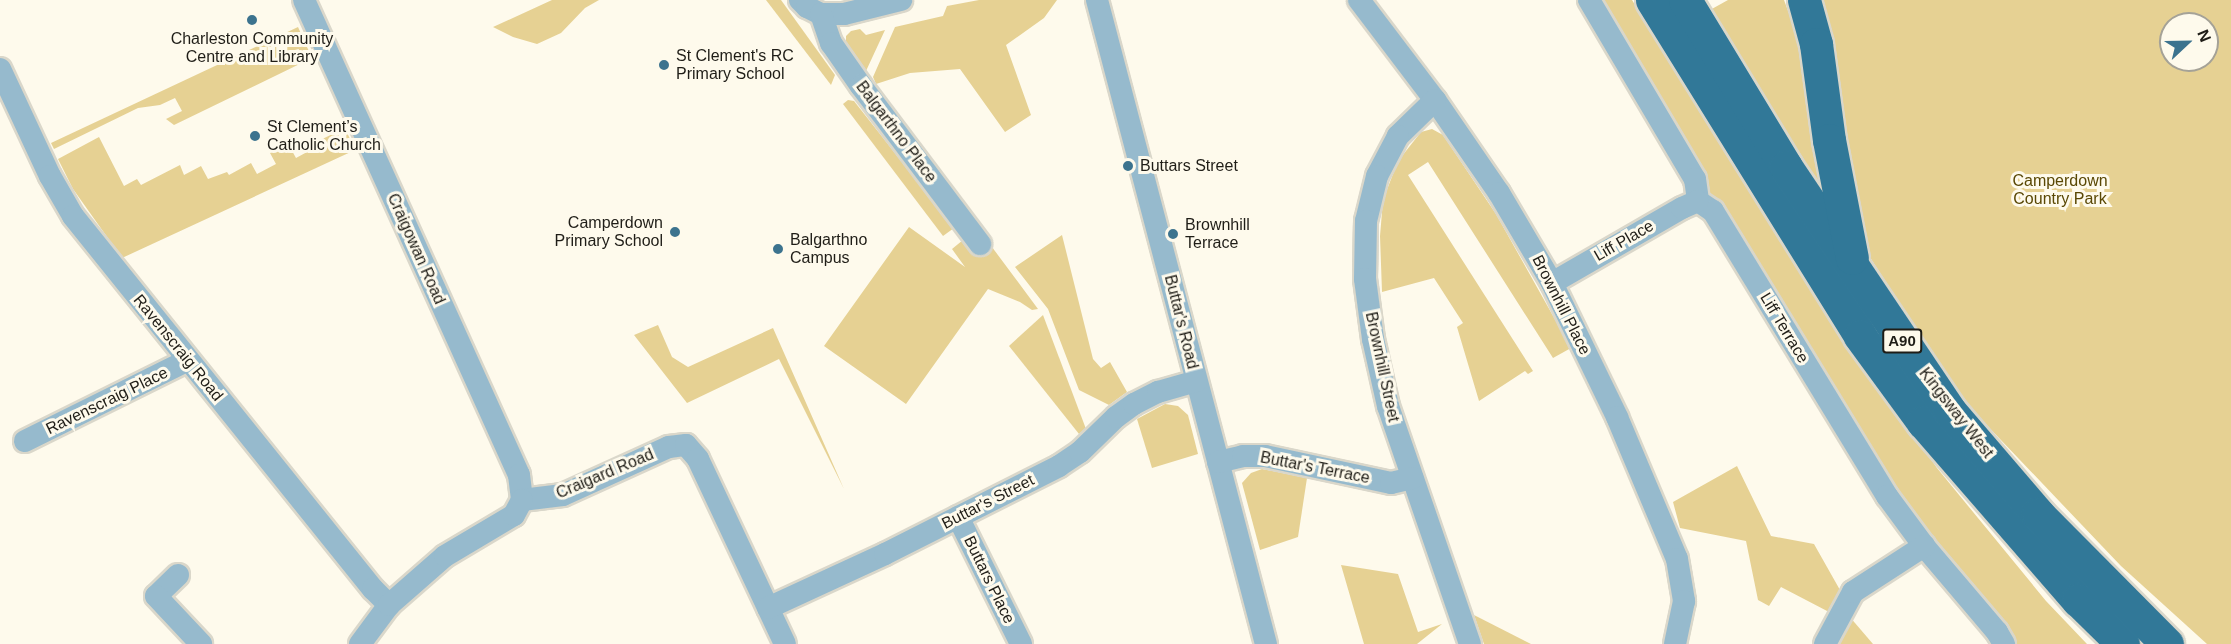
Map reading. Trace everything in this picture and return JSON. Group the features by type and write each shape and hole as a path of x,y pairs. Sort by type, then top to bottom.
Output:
{"highway":[{"name":"Kingsway West","path":"1652,0 1746,156 1860,336 1923,422 2078,600 2123,644"},
{"name":"Kingsway West","path":"1685,0 1786,167 1949,410 2038,514 2167,644"},
{"path":"1804,0 1816,44 1829,140 1854,271"},
{"path":"2078,600 2109,644"}],"street":[{"name":"Craigowan Road","path":"304,0 519,475 522,500"},
{"path":"800,0 807,7 821,14 844,14 901,0"},
{"name":"Buttar's Road","path":"1097,0 1266,644"},
{"name":"Brownhill Place","path":"1359,0 1435,100 1499,194 1552,283 1617,417 1677,559 1684,601 1675,644"},
{"path":"1588,0 1695,179 1698,201"},
{"name":"Balgarthno Place","path":"821,14 831,42 861,86 980,244"},
{"name":"Ravenscraig Road","path":"0,69 50,176 73,216 373,589 389,605"},
{"name":"Brownhill Street","path":"1435,100 1398,136 1377,176 1366,221 1365,279 1373,339 1388,406 1470,644"},
{"name":"Liff Place","path":"1552,283 1698,201"},
{"name":"Liff Terrace","path":"1698,201 1713,211 1887,496 1924,546 1997,632 2004,644"},
{"name":"Ravenscraig Place","path":"25,441 188,360"},
{"name":"Buttar's Street","path":"768,608 1059,466 1080,452 1116,417 1134,404 1158,392 1196,381"},
{"name":"Craigard Road","path":"522,500 563,495 669,447 686,445 698,459 785,644"},
{"name":"Buttar's Terrace","path":"1218,462 1243,456 1265,456 1391,483 1412,478"},
{"path":"360,644 389,605 445,556 514,515 522,500"},
{"name":"Buttars Place","path":"958,517 1021,644"},
{"path":"1825,644 1853,592 1924,546"},
{"path":"178,575 156,596 201,644"}],"green space":[{"path":"552,0 599,0 585,8 561,33 537,44 513,37 493,27"},
{"path":"766,0 781,0 835,75 831,85"},
{"path":"979,0 1057,0 1044,18 1006,45 1031,115 1005,132 960,69 910,73 876,84 873,77 895,27 943,16 947,6"},
{"path":"1598,0 1632,0 1818,297 1937,468 2046,601 2087,644 2014,644 1893,491 1724,211 1707,193"},
{"path":"1728,0 1784,0 1809,67 1831,214 1710,10"},
{"name":"Camperdown Country Park","path":"1816,0 2231,0 2231,644 2207,644 2121,566 1959,396 1871,259"},
{"path":"298,27 312,58 174,125 166,119 182,111 175,98 160,105 138,108 54,149 51,143"},
{"path":"860,29 866,35 885,30 866,71 846,44 846,36 851,31"},
{"path":"848,100 854,101 954,228 943,236 843,104"},
{"path":"345,128 355,150 122,258 73,189 58,159 99,137 124,186 137,179 141,185 180,165 184,175 201,166 208,179 227,172 229,175 251,163 257,174 276,164 270,153 282,147 284,152 291,149 296,158 307,152 302,143 309,140 312,144"},
{"path":"1432,129 1443,135 1496,214 1571,348 1553,358 1428,162 1408,175 1533,371 1528,374 1525,371 1479,401 1457,327 1463,323 1434,278 1382,292 1380,236 1383,200 1398,161 1421,132"},
{"path":"909,227 965,267 952,249 963,240 974,254 989,243 1038,309 1032,310 1020,302 988,289 906,404 824,346"},
{"path":"1062,235 1093,359 1101,368 1110,362 1127,392 1109,405 1079,390 1048,309 1015,267"},
{"path":"1043,315 1086,429 1079,434 1009,346"},
{"path":"658,325 672,357 688,367 773,328 844,489 779,359 687,403 634,335"},
{"path":"1165,404 1178,406 1188,415 1198,454 1152,468 1137,419"},
{"path":"1737,466 1771,536 1814,544 1840,590 1829,612 1781,587 1769,606 1758,600 1746,541 1680,528 1673,502"},
{"path":"1262,469 1307,478 1298,537 1260,550 1242,483 1251,473"},
{"path":"1341,565 1398,574 1418,632 1442,624 1417,644 1364,644"},
{"path":"1474,615 1531,644 1484,644"},
{"path":"1849,616 1873,644 1835,644"}],"place":[{"name":"Charleston Community Centre and Library","path":"252,20"},
{"name":"St Clement's RC Primary School","path":"664,65"},
{"name":"St Clement’s Catholic Church","path":"255,136"},
{"name":"Buttars Street","path":"1128,166"},
{"name":"Camperdown Primary School","path":"675,232"},
{"name":"Brownhill Terrace","path":"1173,234"},
{"name":"Balgarthno Campus","path":"778,249"}]}
